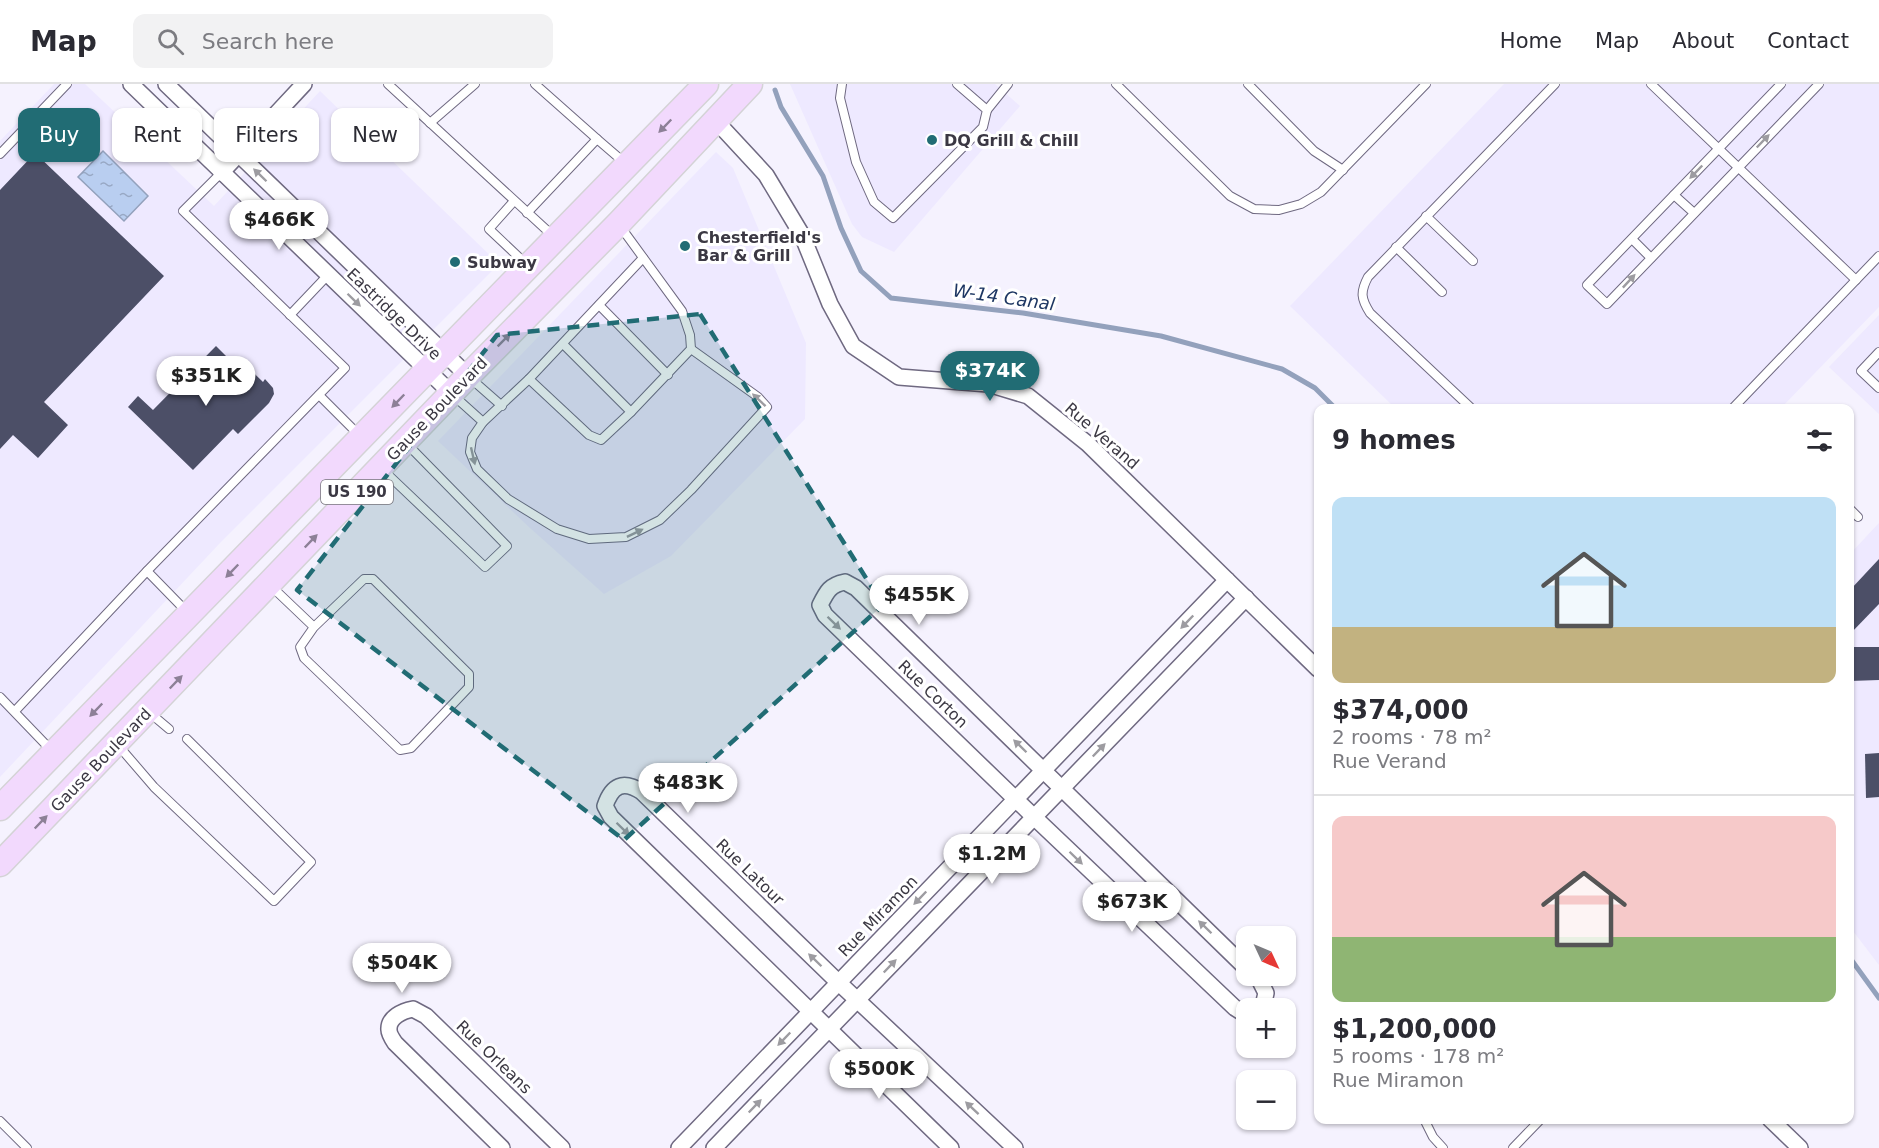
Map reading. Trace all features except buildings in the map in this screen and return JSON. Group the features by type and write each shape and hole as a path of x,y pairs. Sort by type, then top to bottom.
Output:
{"main road":[{"name":"Gause Boulevard","path":"0,808 706,84"},
{"name":"Gause Boulevard","path":"0,864 468,376 618,224 716,121 744,86"},
{"path":"189,615 213,643"}],"street":[{"name":"Eastridge Drive","path":"131,84 452,394"},
{"name":"Eastridge Drive","path":"166,84 214,130"},
{"path":"281,108 304,84"},
{"name":"Rue Verand","path":"716,121 766,175 802,235 830,304 853,346 899,377 988,384 1028,396 1088,444 1314,665"},
{"path":"221,173 230,162"},
{"name":"Eastridge Drive","path":"247,162 468,376"},
{"path":"328,275 343,255"},
{"name":"Rue Miramon","path":"679,1148 1227,580"},
{"name":"Rue Corton","path":"1236,958 1063,787 856,588 845,582 835,584 826,592 820,604 825,615 1236,1008"},
{"path":"714,1148 1246,598"},
{"name":"Rue Latour","path":"951,1148 611,817 605,806 609,794 620,785 632,786 642,792 857,1000 1015,1148"},
{"name":"Rue Orleans","path":"502,1148 395,1043 389,1030 391,1020 402,1011 413,1009 426,1016 562,1148"},
{"path":"1775,1124 1800,1148"}],"lane":[{"path":"0,154 67,84"},
{"path":"388,84 556,239"},
{"path":"430,123 475,84"},
{"path":"535,84 627,165"},
{"path":"842,84 840,98 856,162 874,202 893,218 983,127 987,110 1008,84"},
{"path":"957,84 987,110"},
{"path":"1116,84 1230,196 1254,209 1279,210 1301,204 1321,192 1426,84"},
{"path":"1248,84 1314,151 1343,170"},
{"path":"1467,404 1370,313 1362,300 1362,289 1368,277 1396,247 1555,84"},
{"path":"1651,84 1856,280"},
{"path":"1781,84 1587,285 1607,304 1819,84"},
{"path":"527,213 597,139"},
{"path":"15,711 147,571 345,368 183,211 221,173"},
{"path":"1674,195 1694,213"},
{"path":"514,201 489,229 529,267"},
{"path":"1426,216 1473,261"},
{"path":"529,379 590,435 601,440 668,375 691,349 690,335 682,311 618,224"},
{"path":"1632,239 1651,258"},
{"path":"1396,247 1442,292"},
{"path":"1736,404 1879,256"},
{"path":"643,258 529,379 483,422 472,438 470,452 477,469 508,499 557,529 589,539 626,537 660,520 691,490 767,407 691,349"},
{"path":"290,315 328,275"},
{"path":"599,305 668,375"},
{"path":"563,344 631,412"},
{"path":"1879,352 1861,371 1879,388"},
{"path":"468,376 501,406"},
{"path":"452,394 483,422"},
{"path":"319,395 362,439"},
{"path":"381,468 485,567 507,546 405,442"},
{"path":"1854,513 1858,517"},
{"path":"147,571 189,615"},
{"path":"364,579 373,579 470,674 469,687 411,748 400,750 304,658 300,646 314,627 364,579"},
{"path":"269,585 314,627"},
{"path":"0,697 54,753"},
{"path":"148,711 169,729"},
{"path":"116,743 154,787 274,901 311,862 187,739"},
{"path":"0,1121 27,1148"},
{"path":"1426,1124 1433,1137 1443,1148"},
{"path":"1513,1148 1536,1124"}],"highlighted area":[{"path":"700,314 883,605 624,840 297,590 497,335"}],"shaded area":[{"path":"54,84 85,84 112,110 112,162 167,162 214,206 255,162 319,162 319,108 304,108 320,91 338,108 331,108 331,162 393,162 499,264 220,543 0,777 0,141 18,122 18,162 100,162 100,108 31,108"},
{"path":"790,84 995,84 1020,106 894,252 862,237 852,224"},
{"path":"1504,84 1879,84 1879,307 1785,404 1391,404 1290,306"},
{"path":"716,152 733,168 806,343 805,419 671,556 604,594 438,441"},
{"path":"1879,315 1879,414 1829,367"},
{"path":"1879,523 1879,965 1854,932 1854,550"}],"water":[{"path":"103,151 148,196 124,221 78,177 92,162 100,162 100,154"}],"waterway":[{"name":"W-14 Canal","path":"775,90 781,107 823,176 841,228 861,271 891,298 1023,313 1161,336 1282,369 1315,388 1331,404"},
{"name":"W-14 Canal","path":"1854,964 1879,998"}],"place":[{"name":"DQ Grill & Chill","path":"932,140"},
{"name":"Chesterfield's Bar & Grill","path":"685,246"},
{"name":"Subway","path":"455,262"}]}
